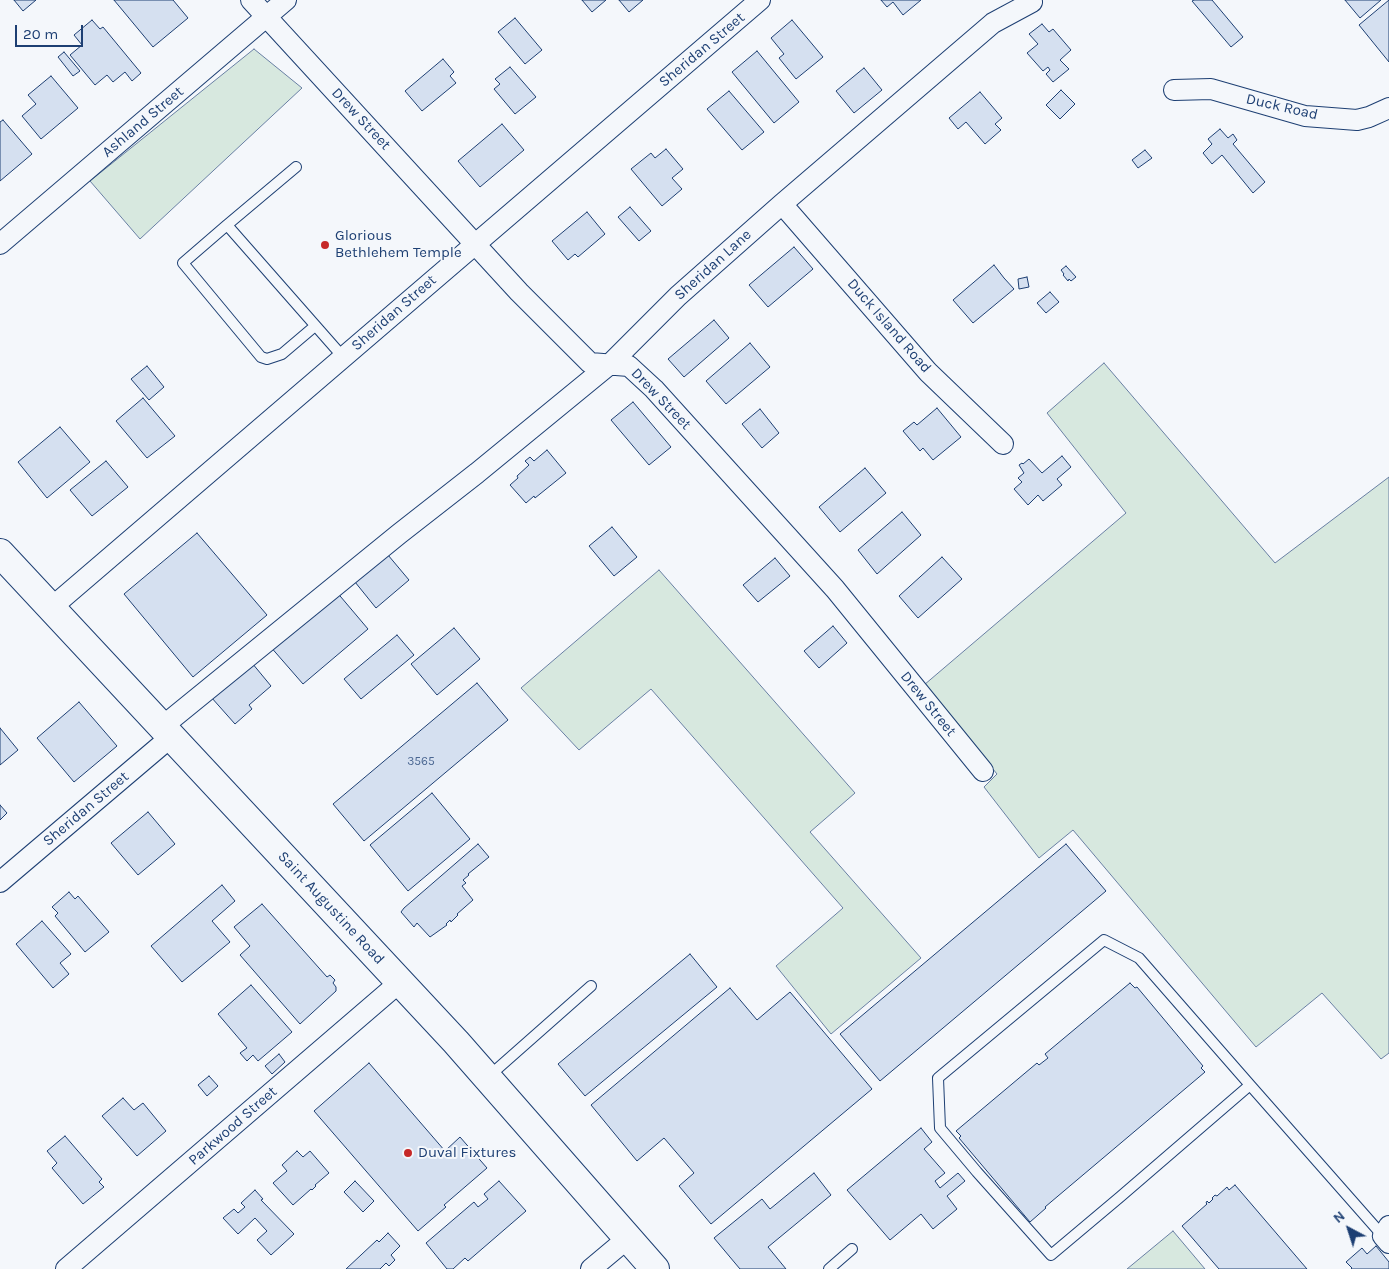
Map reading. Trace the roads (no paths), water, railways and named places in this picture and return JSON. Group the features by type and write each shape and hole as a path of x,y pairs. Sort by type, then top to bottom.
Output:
{"main road":[{"name":"Saint Augustine Road","path":"0,552 400,982 655,1269"}],"street":[{"name":"Drew Street","path":"251,0 475,244 590,363 629,366 654,389 835,589 982,771"},
{"name":"Ashland Street","path":"0,244 286,0"},
{"name":"Sheridan Street","path":"51,608 760,0"},
{"name":"Sheridan Lane","path":"399,534 610,364 678,296 782,204 994,23 1032,2"},
{"name":"Duck Road","path":"1174,90 1211,90 1305,116 1357,120 1389,108"},
{"name":"Duck Island Road","path":"782,204 928,372 1003,444"},
{"name":"Sheridan Street","path":"0,882 168,731 399,534"},
{"name":"Parkwood Street","path":"66,1269 400,982"},
{"path":"591,1269 628,1238"}],"lane":[{"path":"296,167 183,263 261,356 267,359 282,354 315,326"},
{"path":"227,225 343,357"},
{"path":"1250,1084 1051,1256 940,1128 938,1078 1104,940 1139,958 1387,1235"},
{"path":"487,1078 591,986"},
{"path":"829,1269 852,1250"}],"place":[{"name":"Glorious Bethlehem Temple","path":"325,245"},
{"name":"Duval Fixtures","path":"408,1153"}]}
